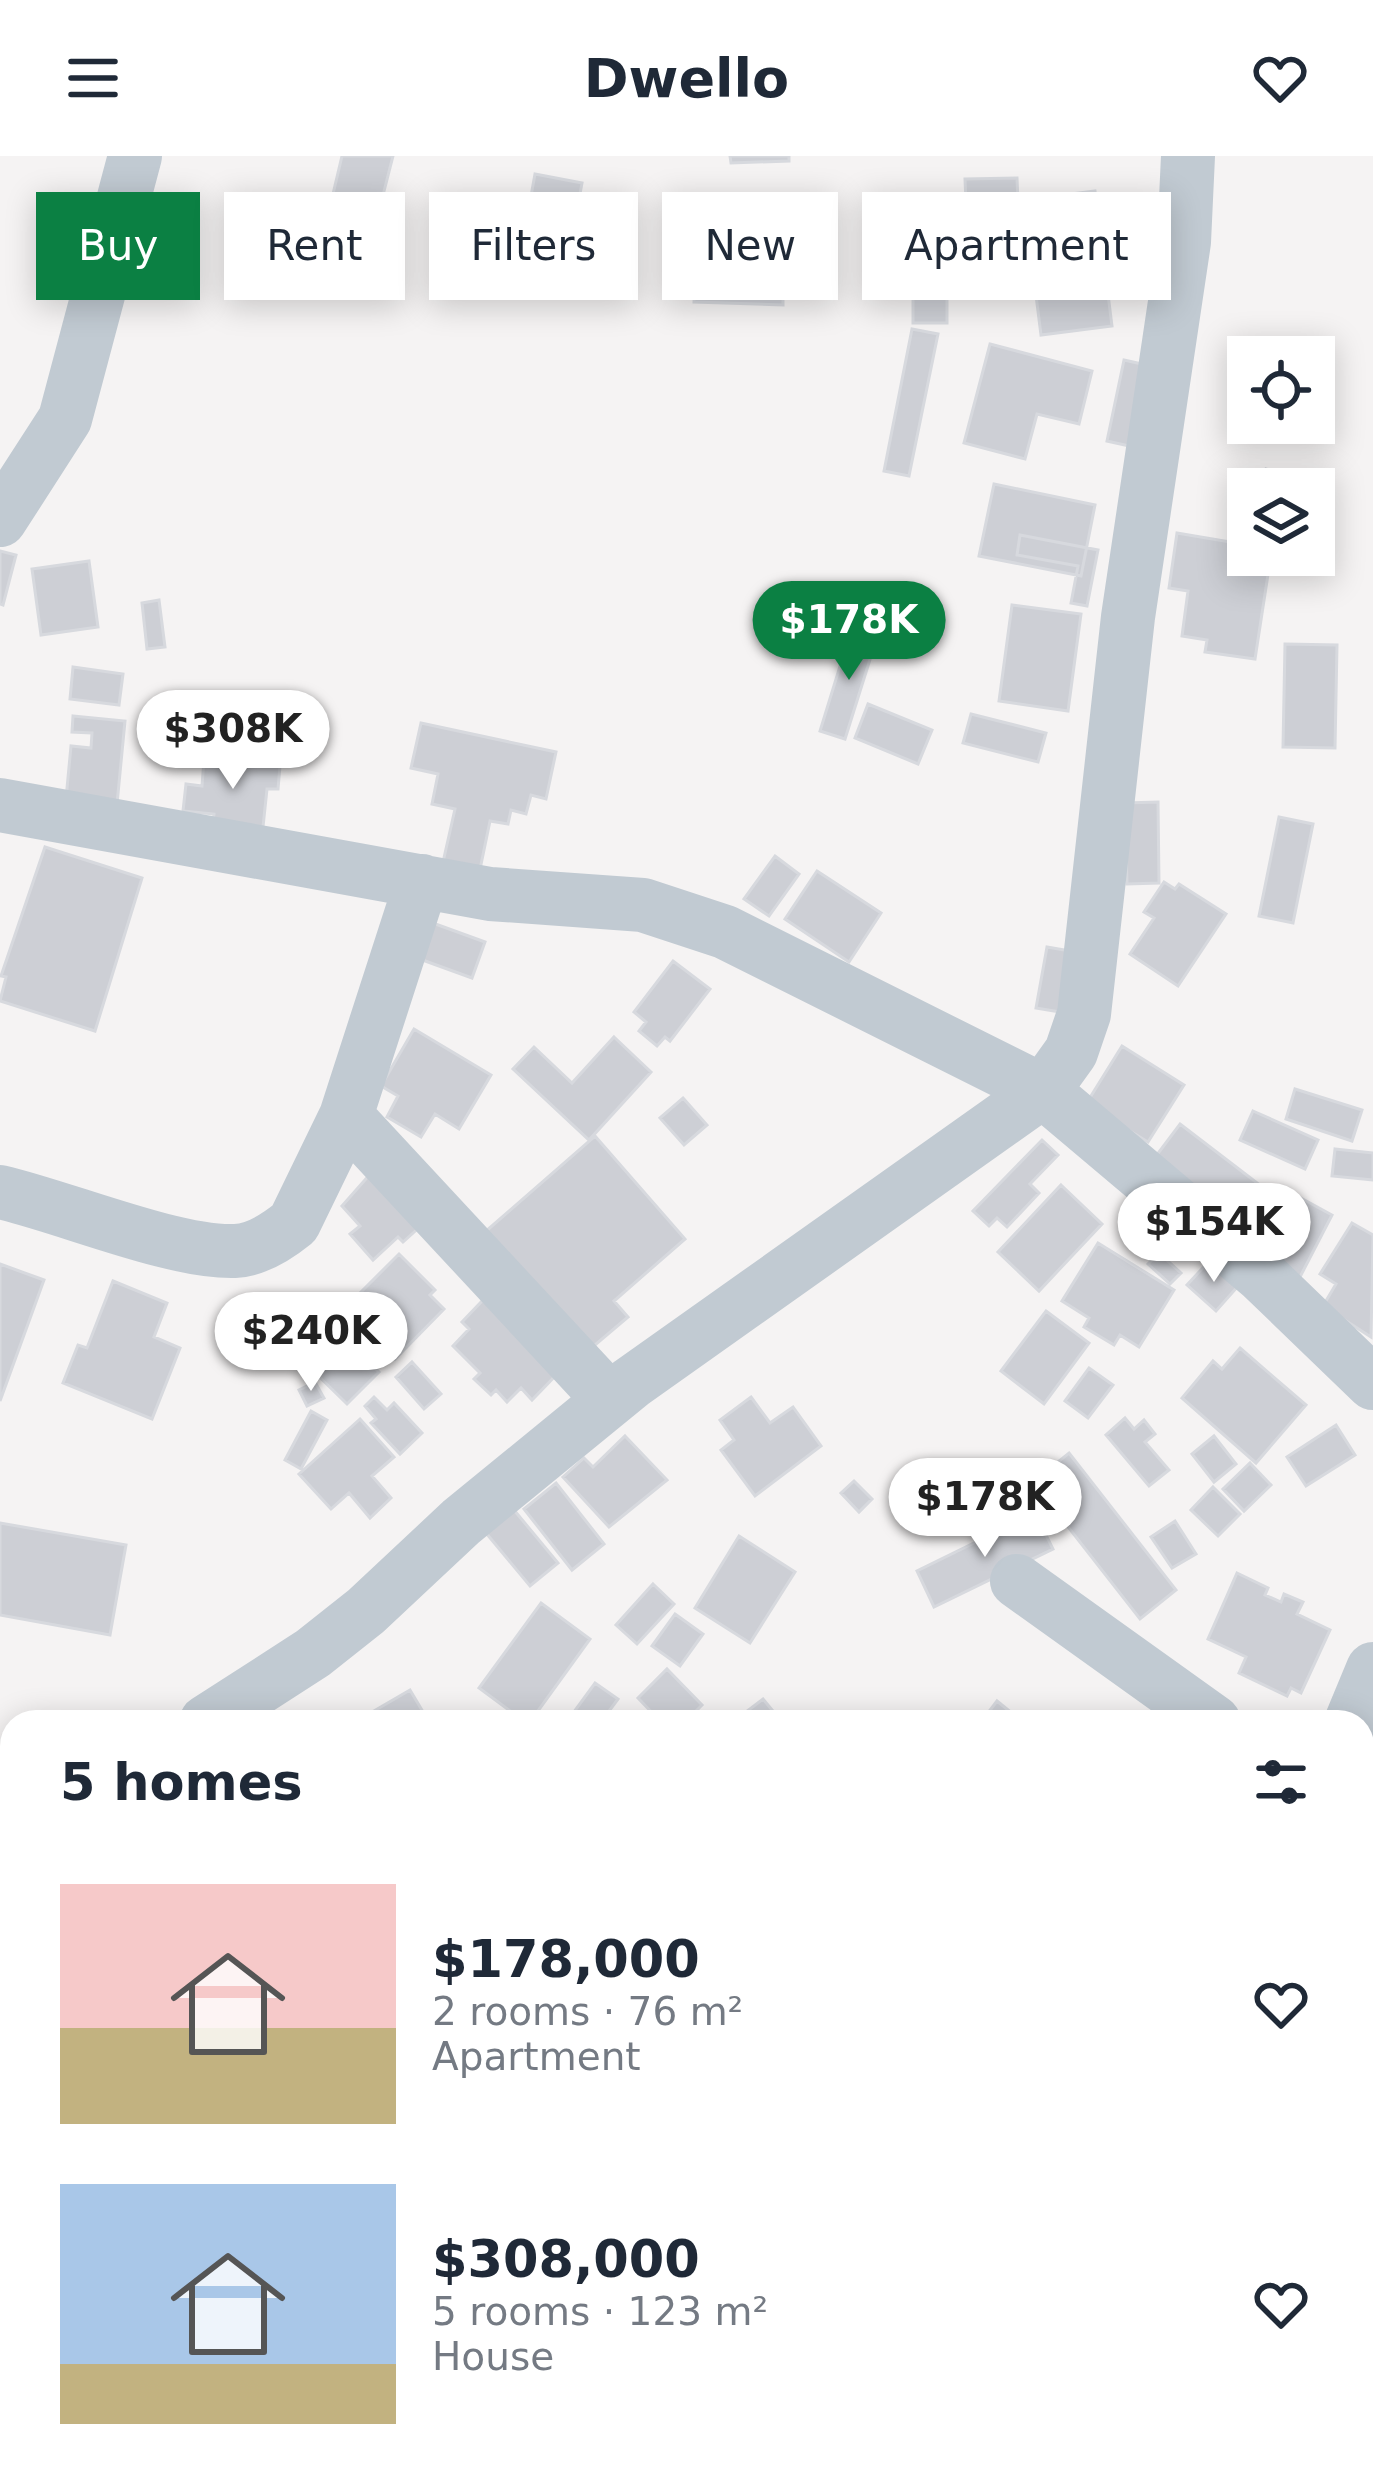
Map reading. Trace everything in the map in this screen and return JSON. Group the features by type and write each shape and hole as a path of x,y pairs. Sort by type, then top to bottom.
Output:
{"street":[{"path":"0,520 65,419 135,156"},
{"path":"225,1710 313,1653 366,1611 461,1522 610,1400 1043,1091 1071,1052 1084,1015 1131,593 1184,242 1188,156"},
{"path":"0,805 513,896 643,905 725,932 1043,1091 1261,1275 1373,1383"},
{"path":"0,1192 165,1238 236,1251 266,1241 294,1223 346,1116 422,881"},
{"path":"346,1116 610,1400"},
{"path":"1017,1581 1197,1710"},
{"path":"1357,1710 1373,1669"}],"building":[{"path":"342,156 393,156 384,192 333,192"},
{"path":"730,156 789,156 789,161 731,163"},
{"path":"535,174 582,183 580,192 532,192"},
{"path":"1017,178 1018,192 966,192 965,179"},
{"path":"783,300 783,305 694,302"},
{"path":"913,300 947,300 947,323 913,323"},
{"path":"1037,300 1109,300 1112,326 1041,335"},
{"path":"912,329 938,334 909,476 884,471"},
{"path":"990,344 1092,371 1079,424 1037,414 1025,459 964,443"},
{"path":"1124,360 1155,367 1138,448 1107,441"},
{"path":"994,484 1095,505 1081,576 979,556"},
{"path":"1177,533 1227,541 1227,576 1268,576 1255,659 1205,652 1207,640 1182,636 1188,591 1169,588"},
{"path":"1020,535 1098,550 1087,606 1071,603 1078,566 1017,555"},
{"path":"0,551 16,555 3,605 0,604"},
{"path":"89,561 98,627 41,635 32,569"},
{"path":"159,600 165,647 147,649 142,603"},
{"path":"1012,605 1081,614 1068,711 999,701"},
{"path":"852,627 878,634 845,739 820,731"},
{"path":"1285,644 1337,645 1335,748 1283,747"},
{"path":"73,667 123,674 119,705 70,699"},
{"path":"868,704 932,730 918,764 855,738"},
{"path":"971,714 1046,733 1038,762 963,743"},
{"path":"73,716 125,721 117,804 66,799 71,746 91,748 92,733 72,732"},
{"path":"421,723 556,752 546,799 531,795 526,814 511,810 508,824 490,821 478,879 441,871 455,809 432,804 438,774 411,768"},
{"path":"204,759 280,766 278,789 267,789 263,827 213,823 214,814 183,811 186,784 202,786"},
{"path":"1158,802 1159,883 1127,884 1125,803"},
{"path":"1279,817 1313,824 1293,923 1259,916"},
{"path":"45,847 142,878 95,1031 0,1001 6,977 1,976"},
{"path":"775,856 799,874 769,916 744,899"},
{"path":"817,871 881,913 849,962 785,919"},
{"path":"1164,882 1175,889 1179,884 1226,914 1178,986 1130,954 1154,918 1144,912"},
{"path":"430,922 485,942 472,978 417,958"},
{"path":"1047,947 1076,952 1066,1013 1036,1008"},
{"path":"673,961 710,989 670,1041 665,1037 657,1046 639,1031 646,1022 634,1012"},
{"path":"414,1029 491,1075 459,1129 435,1114 421,1137 387,1117 398,1096 381,1086"},
{"path":"614,1037 651,1072 589,1140 513,1069 534,1047 572,1083"},
{"path":"1122,1046 1184,1085 1148,1142 1086,1104"},
{"path":"1295,1089 1362,1110 1352,1141 1286,1119"},
{"path":"683,1098 707,1125 684,1145 660,1118"},
{"path":"1253,1111 1318,1140 1305,1169 1240,1140"},
{"path":"1180,1124 1278,1199 1239,1251 1141,1176"},
{"path":"595,1136 685,1239 614,1301 628,1317 588,1351 485,1232"},
{"path":"1042,1140 1058,1155 1030,1184 1039,1193 1007,1227 997,1218 989,1226 973,1211"},
{"path":"1335,1149 1373,1153 1373,1180 1332,1176"},
{"path":"372,1172 422,1225 403,1242 398,1237 373,1260 350,1234 360,1226 342,1206"},
{"path":"1061,1185 1102,1224 1039,1291 998,1252"},
{"path":"1299,1197 1332,1215 1300,1277 1266,1259"},
{"path":"1352,1223 1373,1235 1371,1337 1323,1306 1336,1284 1320,1274"},
{"path":"1098,1243 1174,1290 1139,1347 1120,1335 1114,1345 1084,1327 1089,1318 1062,1301"},
{"path":"1159,1253 1181,1273 1170,1284 1148,1264"},
{"path":"399,1254 435,1290 430,1295 444,1309 395,1359 350,1313 358,1305 353,1300"},
{"path":"1211,1259 1240,1284 1216,1311 1187,1285"},
{"path":"0,1264 44,1280 0,1401"},
{"path":"113,1281 167,1303 154,1337 180,1348 152,1419 63,1383 78,1345 87,1348"},
{"path":"485,1298 560,1371 532,1400 521,1388 507,1402 496,1390 491,1395 474,1379 480,1373 453,1346 469,1329 462,1322"},
{"path":"1046,1311 1089,1343 1044,1404 1001,1371"},
{"path":"330,1324 379,1372 347,1404 298,1356"},
{"path":"1240,1348 1306,1405 1256,1463 1182,1398 1213,1361 1222,1369"},
{"path":"412,1362 441,1394 424,1409 396,1377"},
{"path":"1089,1368 1113,1385 1088,1418 1065,1401"},
{"path":"315,1382 324,1398 307,1406 299,1390"},
{"path":"374,1397 387,1410 394,1403 422,1433 400,1454 371,1423 376,1419 365,1406"},
{"path":"751,1397 770,1423 793,1407 821,1446 755,1496 721,1450 734,1440 720,1420"},
{"path":"311,1411 327,1420 301,1469 285,1460"},
{"path":"1125,1418 1134,1429 1144,1420 1155,1434 1145,1442 1169,1470 1149,1486 1106,1435"},
{"path":"360,1419 394,1457 372,1476 391,1498 370,1518 349,1493 331,1509 299,1474"},
{"path":"1336,1425 1355,1455 1306,1486 1287,1457"},
{"path":"625,1436 667,1480 609,1527 563,1477 584,1458 593,1467"},
{"path":"1214,1436 1236,1464 1214,1482 1192,1454"},
{"path":"1069,1453 1176,1590 1140,1619 1033,1482"},
{"path":"1250,1463 1271,1485 1244,1511 1223,1489"},
{"path":"854,1481 872,1499 859,1512 841,1493"},
{"path":"556,1483 604,1544 572,1570 524,1509"},
{"path":"1213,1487 1240,1514 1218,1536 1191,1510"},
{"path":"509,1504 558,1563 530,1586 481,1527"},
{"path":"1035,1513 1053,1549 934,1607 917,1571"},
{"path":"1175,1521 1196,1554 1172,1568 1151,1537"},
{"path":"0,1523 126,1545 110,1635 0,1615"},
{"path":"739,1536 795,1572 750,1643 695,1608"},
{"path":"1237,1573 1268,1588 1265,1595 1281,1602 1284,1594 1303,1602 1297,1614 1330,1630 1301,1693 1291,1688 1287,1696 1239,1673 1246,1657 1208,1639"},
{"path":"653,1584 674,1604 637,1644 616,1625"},
{"path":"541,1603 590,1639 539,1710 509,1710 479,1688"},
{"path":"675,1614 703,1634 680,1666 652,1646"},
{"path":"667,1669 702,1705 697,1710 650,1710 638,1698"},
{"path":"595,1683 618,1699 610,1710 575,1710"},
{"path":"410,1690 422,1710 376,1710"},
{"path":"763,1699 772,1710 749,1710"}]}
